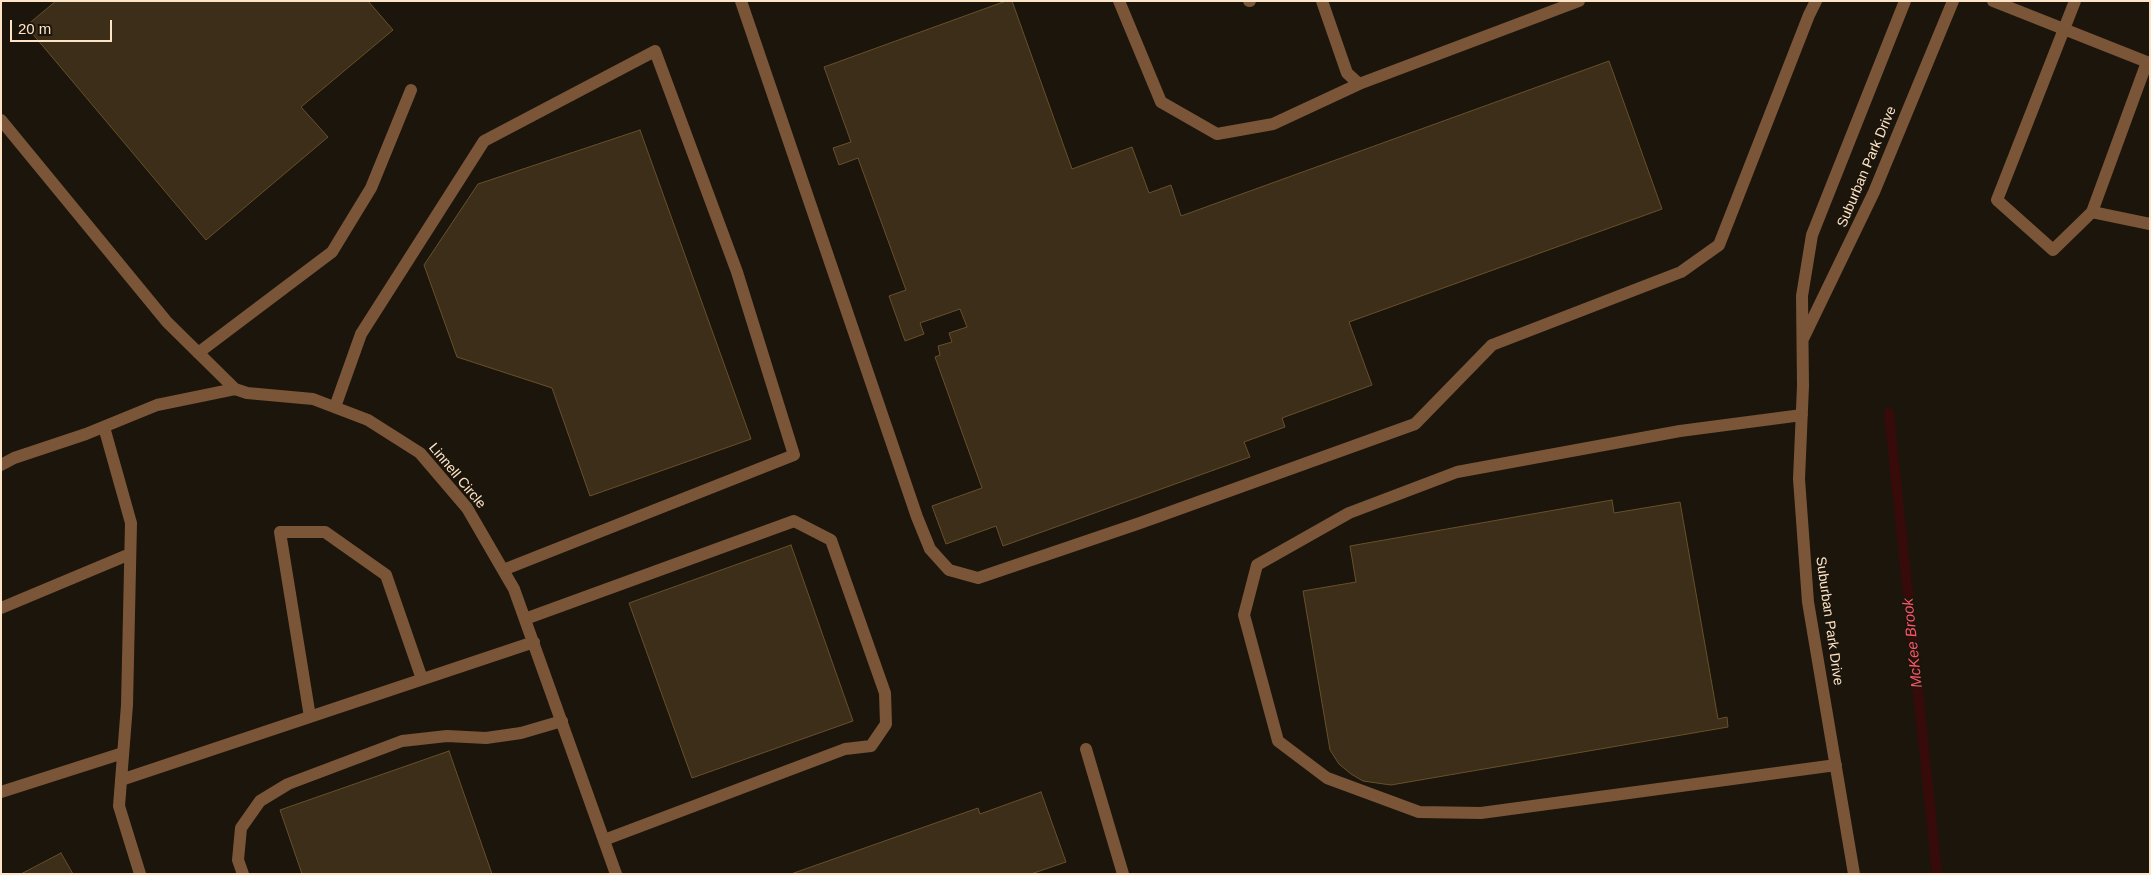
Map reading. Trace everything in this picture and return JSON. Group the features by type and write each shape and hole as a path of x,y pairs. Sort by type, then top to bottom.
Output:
{"street":[{"path":"741,1 917,517 930,549 949,570 978,578 1140,523 1415,424 1492,345 1681,272 1719,245 1816,1"},
{"path":"1119,1 1161,102 1217,134 1273,124 1359,84 1579,1"},
{"path":"1322,1 1347,73 1359,84"},
{"name":"Suburban Park Drive","path":"1854,874 1808,602 1799,479 1802,415 1802,296 1812,235 1905,1"},
{"name":"Suburban Park Drive","path":"1802,341 1874,192 1953,1"},
{"path":"1993,1 2064,29 2148,58 2092,212 2053,250 1997,200 2064,29 2075,1"},
{"path":"335,408 361,334 484,141 655,51 737,272 794,455 503,570"},
{"path":"198,353 332,252 371,188 411,90"},
{"path":"1,120 167,322 235,389"},
{"path":"2092,212 2150,224"},
{"name":"Linnell Circle","path":"1,465 14,458 104,427 157,405 235,389 246,393 312,399 368,420 420,453 467,508 514,589 616,874"},
{"path":"1802,415 1680,430 1457,472 1349,513 1257,565 1244,615 1278,741 1327,778 1419,812 1481,813 1836,765"},
{"path":"104,427 131,523 127,705 119,806 140,874"},
{"path":"525,619 794,521 831,540 885,693 886,724 872,746 845,749 604,840"},
{"path":"310,717 280,532 325,532 386,575 422,679"},
{"path":"1,608 130,554"},
{"path":"121,780 534,642"},
{"path":"243,874 238,860 241,828 260,801 288,784 402,741 447,736 486,738 521,733 562,720"},
{"path":"1086,749 1123,874"},
{"path":"1,792 123,753"}],"building":[{"path":"56,1 368,1 393,30 301,107 328,137 206,240 26,26"},
{"path":"1006,1 1012,1 1072,169 1132,147 1149,193 1171,185 1181,216 1609,61 1662,209 1349,322 1372,385 1282,418 1285,427 1244,442 1250,457 1003,546 996,526 946,544 932,506 982,488 935,357 940,355 938,346 952,342 949,333 967,327 960,309 920,323 924,334 905,341 889,296 906,290 858,158 839,165 833,148 851,142 824,67"},
{"path":"640,130 751,439 590,496 552,388 457,357 424,265 478,184"},
{"path":"1612,500 1614,513 1680,502 1718,719 1727,717 1728,727 1391,785 1363,781 1339,764 1330,750 1303,591 1356,582 1350,546"},
{"path":"791,545 853,721 692,778 629,603"},
{"path":"449,751 492,874 302,874 280,810"},
{"path":"1041,792 1066,862 1031,874 791,874 978,808 980,814"},
{"path":"61,853 73,874 21,874"}],"waterway":[{"name":"McKee Brook","path":"1889,413 1937,874"}]}
